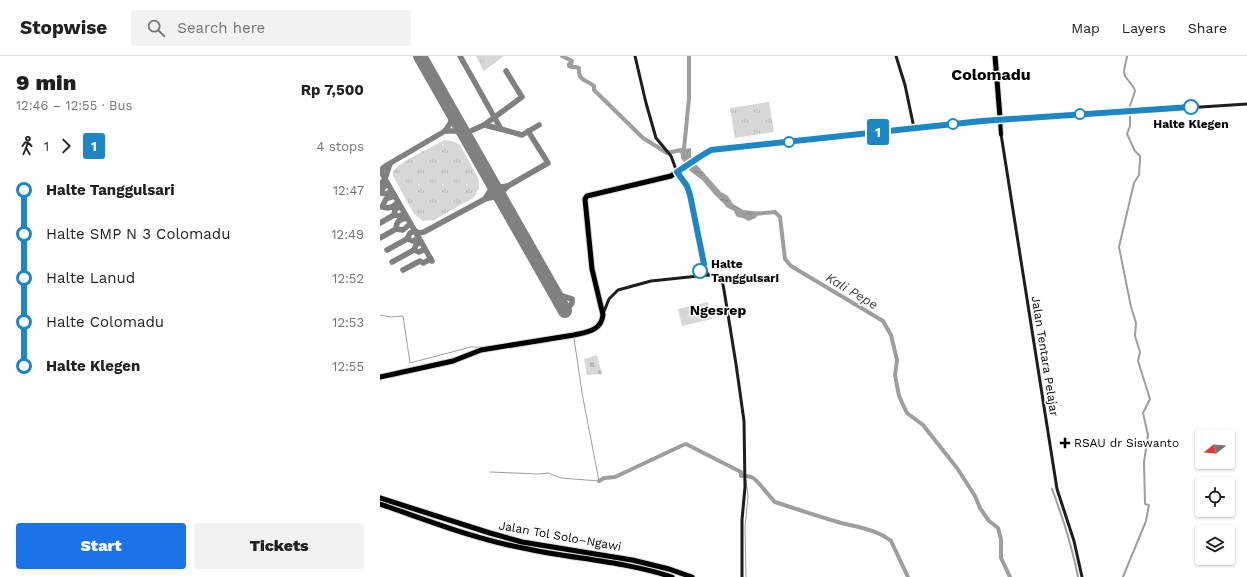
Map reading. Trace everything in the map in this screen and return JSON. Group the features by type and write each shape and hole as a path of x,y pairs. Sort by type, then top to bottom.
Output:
{"highway":[{"path":"380,377 453,361 481,350 589,332 596,329 602,322 603,315 592,269 585,207 586,197 593,194 671,176 701,156 716,149 1000,120 995,56"},
{"path":"585,207 587,200 593,194"},
{"name":"Jalan Tol Solo–Ngawi","path":"380,498 516,540 632,560 669,569 692,577"},
{"name":"Jalan Tol Solo–Ngawi","path":"380,504 484,538 521,548 618,563 672,577"}],"main road":[{"path":"635,56 654,134 657,141 671,156 687,186 704,264 708,275"},
{"path":"896,56 905,85 914,128"},
{"path":"1001,134 1000,120 1247,104"},
{"name":"Jalan Tentara Pelajar","path":"1001,134 1057,493 1074,541 1082,577"},
{"path":"692,277 698,274 704,264"},
{"path":"603,315 606,304 611,296 618,290 624,288 656,280 708,275 719,276 722,280 743,412 745,496 742,520 742,577"}],"green space":[{"path":"476,56 504,56 484,71"},
{"path":"769,102 774,132 735,138 730,108"},
{"path":"444,140 452,141 460,145 478,178 479,189 473,198 434,220 423,221 414,214 393,176 393,172 404,162"},
{"path":"708,302 712,319 682,326 678,309"},
{"path":"597,355 602,374 587,375 584,359"}],"water":[{"path":"691,148 691,156 696,164 721,192 728,196 733,204 743,210 762,212 758,214 756,218 748,221 736,216 734,211 726,207 702,180 690,171 681,158 681,154 677,150"}],"waterway":[{"path":"562,56 572,61 569,66 579,68 581,78 594,86 594,90 643,138 667,153 681,150"},
{"name":"Kali Pepe","path":"686,154 684,149 689,98 689,56"},
{"path":"1123,577 1146,521 1149,505 1145,504 1144,462 1148,435 1143,413 1150,399 1138,361 1140,352 1135,336 1136,323 1131,307 1119,247 1134,183 1139,175 1140,160 1140,156 1135,151 1127,134 1130,126 1130,106 1135,91 1125,76 1124,71 1127,56"},
{"name":"Kali Pepe","path":"754,214 775,212 780,217 785,259 791,266 883,321 891,335 897,360 895,375 899,396 907,413 923,425 957,468 989,521 998,528 1001,539 1001,558 1010,577"},
{"path":"380,315 391,317 403,316 410,363 471,347 484,347"},
{"path":"490,472 548,473 561,478 599,481 582,393 574,338"},
{"path":"599,481 604,478 615,477 686,444 741,472 741,476 749,476 753,478 775,502 830,520 866,529 885,537 891,541 908,577"},
{"path":"746,480 748,496 745,527 746,577"},
{"path":"1052,489 1067,532 1078,577"}],"taxiway":[{"path":"460,56 501,129 522,135 539,125"},
{"path":"484,125 522,97 506,71"},
{"path":"381,173 383,168 387,165 445,131 451,122 451,110"},
{"path":"464,134 484,125 501,129"},
{"path":"445,131 456,131 467,138"},
{"path":"502,201 502,192 508,186 548,163 528,131"},
{"path":"380,185 385,179 390,164"},
{"path":"380,170 432,261"},
{"path":"491,181 498,187 507,186"},
{"path":"485,199 491,189 491,181"},
{"path":"388,185 384,186 381,193 387,194 391,191"},
{"path":"395,196 386,199 382,207 391,207 398,202"},
{"path":"414,230 419,233 424,232 485,199 493,197 502,201"},
{"path":"400,207 395,209 394,215 400,216 404,213"},
{"path":"380,223 394,215"},
{"path":"407,218 399,221 396,229 403,230 410,224"},
{"path":"380,238 396,229"},
{"path":"415,231 410,233 407,239 413,241 418,238"},
{"path":"387,250 407,239"},
{"path":"421,242 416,245 414,250 419,252 425,249"},
{"path":"392,262 414,250"},
{"path":"403,270 420,261 423,263 431,259"},
{"path":"553,291 559,295 572,299 572,303 569,307 561,308 556,304 556,295"}],"runway":[{"path":"420,56 565,311"}],"bus line":[{"name":"1","path":"700,271 704,264 690,195 687,186 677,172 711,150 982,121 1191,107"}],"place":[{"name":"Halte Klegen","path":"1191,107"},
{"name":"Halte Tanggulsari","path":"700,271"},
{"name":"RSAU dr Siswanto","path":"1065,443"}],"district":[{"name":"Colomadu","path":"991,74"},
{"name":"Ngesrep","path":"718,310"}]}
